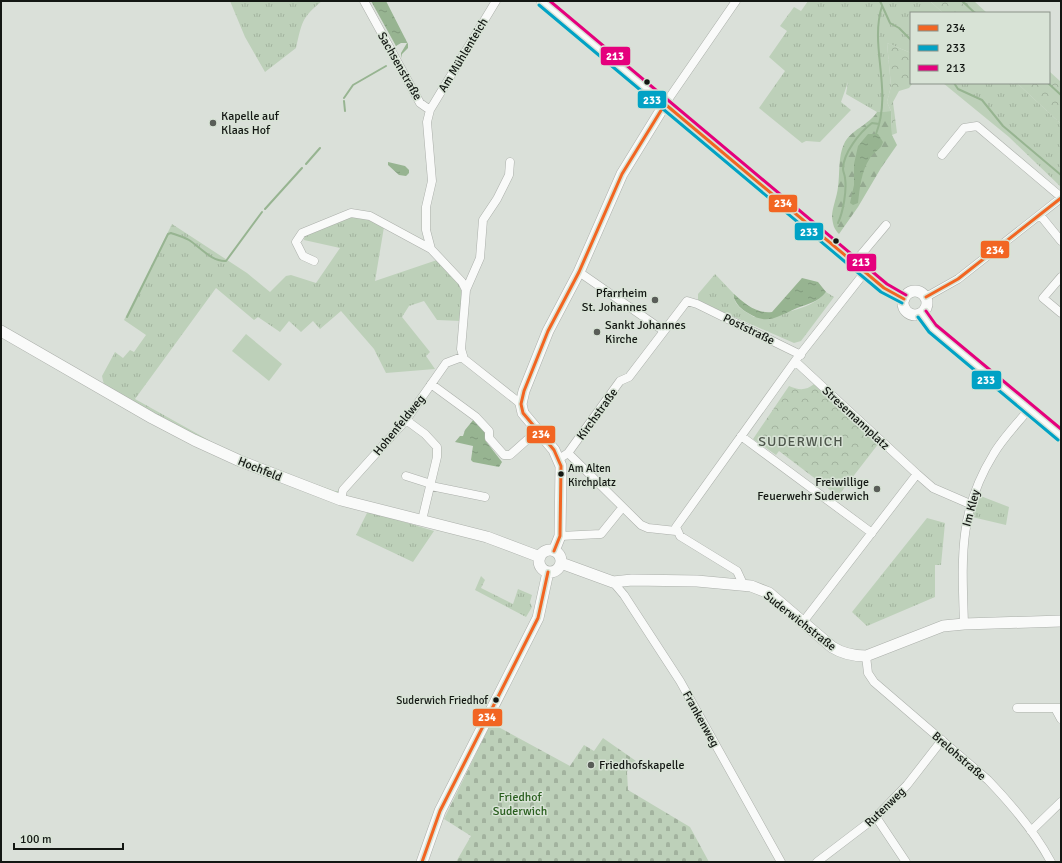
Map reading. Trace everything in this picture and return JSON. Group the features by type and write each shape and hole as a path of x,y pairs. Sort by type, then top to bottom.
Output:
{"street":[{"name":"Sachsenstraße","path":"364,1 420,103 430,110 427,122 432,180 426,218 431,249"},
{"name":"Am Mühlenteich","path":"430,110 496,1"},
{"path":"542,1 884,288 904,299"},
{"path":"736,1 665,104 622,174 579,272 536,358 524,390 521,404 523,413 537,431 641,525 648,528 676,531 680,536 737,571 743,584"},
{"path":"926,297 958,279 1061,197 977,126 964,128 942,155"},
{"path":"510,162 509,176 497,199 483,220 480,258 466,290 461,349 462,357 521,404"},
{"path":"314,261 303,256 296,242 302,233 351,213 370,216 431,249 462,282 466,290"},
{"path":"1040,215 1061,241"},
{"path":"854,263 886,225"},
{"path":"579,272 664,330"},
{"path":"676,531 678,522 798,358 865,272"},
{"path":"1061,277 1043,298 1061,313"},
{"path":"916,291 926,297 928,303 922,314 913,316 906,311 903,303 904,299 909,293 916,291"},
{"name":"Kirchstraße","path":"563,456 620,381 629,377 687,301 697,304"},
{"name":"Poststraße","path":"697,304 798,358"},
{"path":"922,314 932,328 1061,436"},
{"name":"Hochfeld","path":"1,331 194,440 254,467 341,500 487,537 540,557"},
{"name":"Hohenfeldweg","path":"341,500 343,490 406,420 446,363 462,357"},
{"name":"Stresemannplatz","path":"798,358 917,474 934,488 970,504"},
{"path":"431,384 476,417 489,432 489,438 504,455 510,455 537,431"},
{"name":"Im Kley","path":"964,624 963,552 970,504 993,454 1029,410"},
{"path":"406,420 425,434 437,447 431,485 422,520"},
{"path":"741,436 872,533"},
{"path":"554,551 560,536 563,456"},
{"path":"803,622 917,474"},
{"path":"406,476 431,485 485,497"},
{"path":"560,536 601,534 622,508"},
{"path":"546,551 554,551 559,554 561,563 556,570 548,572 540,567 540,557 546,551"},
{"name":"Suderwichstraße","path":"561,563 613,582 632,580 743,584 769,594 838,651 855,656 866,656"},
{"path":"422,862 445,800 538,618 548,572"},
{"name":"Frankenweg","path":"613,582 624,595 680,681 781,862"},
{"path":"866,656 923,632 943,626 1061,621"},
{"name":"Brelohstraße","path":"866,656 868,673 874,682 988,780 1005,798 1031,831 1051,862"},
{"path":"1017,708 1058,708 1061,718"},
{"name":"Rutenweg","path":"817,862 876,817 907,785 942,740"},
{"path":"1031,831 1061,802"},
{"path":"876,817 906,862"}],"green space":[{"path":"230,1 322,1 310,12 303,22 296,48 265,72 245,37"},
{"path":"808,1 930,1 942,12 910,12 910,53 887,43 891,86 887,102 891,111 877,112 846,94 848,82 841,102 851,110 820,142 806,141 802,143 759,108 785,71 769,57 787,31 780,26 794,7 801,11"},
{"path":"930,1 974,1 986,12 942,12"},
{"path":"887,43 910,53 910,84 912,84 909,88 899,91 893,102 897,133 892,135 891,111 887,102 891,86"},
{"path":"1050,72 1061,82 1061,124 1018,84 1050,84"},
{"path":"944,84 1018,84 1061,124 1061,187 1009,137"},
{"path":"891,111 892,135 897,145 839,234 834,227 832,217 837,195 841,154 844,144 855,131 874,117 877,112"},
{"path":"358,216 373,220 384,227 375,281 437,260 452,275 460,286 462,299 461,321 437,320 424,301 409,306 402,317 430,352 426,356 435,369 386,373 374,349 341,311 320,329 313,321 301,332 289,321 280,332 258,317 254,320 216,288 135,399 221,447 272,469 335,491 340,491 337,493 219,452 104,385 102,376 115,352 123,358 130,350 134,352 146,335 124,320 172,224 247,273 270,292 286,276 291,275 316,283 340,248 304,240 305,233 331,223"},
{"path":"715,274 734,294 734,298 738,305 754,317 782,313 812,304 826,292 834,297 801,341 794,343 698,301 698,294"},
{"path":"246,334 282,364 269,381 232,351"},
{"path":"814,384 879,443 838,496 779,451 776,455 753,439 789,386 802,389 808,388"},
{"path":"978,495 1009,507 1006,525 972,517"},
{"path":"368,511 434,531 413,562 356,535"},
{"path":"927,518 945,523 941,565 935,565 935,597 867,626 852,612"},
{"path":"481,576 485,580 481,588 513,604 518,589 532,595 530,602 532,607 526,617 475,590"},
{"name":"Friedhof Suderwich","path":"491,723 570,766 584,745 594,751 603,738 636,761 629,766 627,772 628,790 690,827 709,862 456,862 471,836 444,819"}],"water":[{"path":"371,1 386,1 408,44 408,48 402,54 401,58 401,53 407,43 401,43 396,46"},
{"path":"868,134 878,134 883,142 881,147 867,163 861,180 858,203 853,205 850,203 854,185 854,164 858,146"},
{"path":"388,162 405,166 409,170 409,173 406,176 399,175 388,165"},
{"path":"802,278 818,282 826,292 813,302 778,317 761,319 755,317 741,308 736,303 734,298 734,294 747,305 756,310 772,312"},
{"path":"474,419 487,433 485,440 502,462 499,467 473,462 471,460 473,446 455,442 460,436 463,436 465,430"}],"waterway":[{"path":"880,1 890,23 899,28 910,39"},
{"path":"962,1 974,12"},
{"path":"876,134 881,117 882,101 878,37 882,6"},
{"path":"344,98 353,85 386,66"},
{"path":"955,84 958,89 982,100 1003,126 1061,175"},
{"path":"1049,84 1061,95"},
{"path":"344,101 345,111"},
{"path":"838,223 845,195 845,177 843,169 846,156 853,143 867,127 872,123 879,124"},
{"path":"306,164 320,148"},
{"path":"265,209 302,168"},
{"path":"127,317 168,234 171,233 185,238 211,257 221,261 226,261 262,212"}],"transit line":[{"name":"213","path":"550,1 887,284 906,295"},
{"name":"233","path":"539,5 881,292 902,303"},
{"name":"234","path":"665,104 884,288 904,299"},
{"name":"234","path":"554,551 560,536 561,466 554,450 523,413 521,404 524,391 548,331 579,272 622,174 665,104"},
{"name":"234","path":"926,297 958,279 1061,198"},
{"name":"213","path":"926,311 936,325 1061,429"},
{"name":"233","path":"918,317 929,332 1058,440"},
{"name":"234","path":"422,862 440,811 538,618 548,572"}],"place":[{"name":"Kapelle auf Klaas Hof","path":"213,123"},
{"name":"Pfarrheim St. Johannes","path":"655,300"},
{"name":"Sankt Johannes Kirche","path":"597,332"},
{"name":"Am Alten Kirchplatz","path":"561,474"},
{"name":"Freiwillige Feuerwehr Suderwich","path":"877,489"},
{"name":"Suderwich Friedhof","path":"496,700"},
{"name":"Friedhofskapelle","path":"591,765"}],"district":[{"name":"SUDERWICH","path":"801,441"}]}
